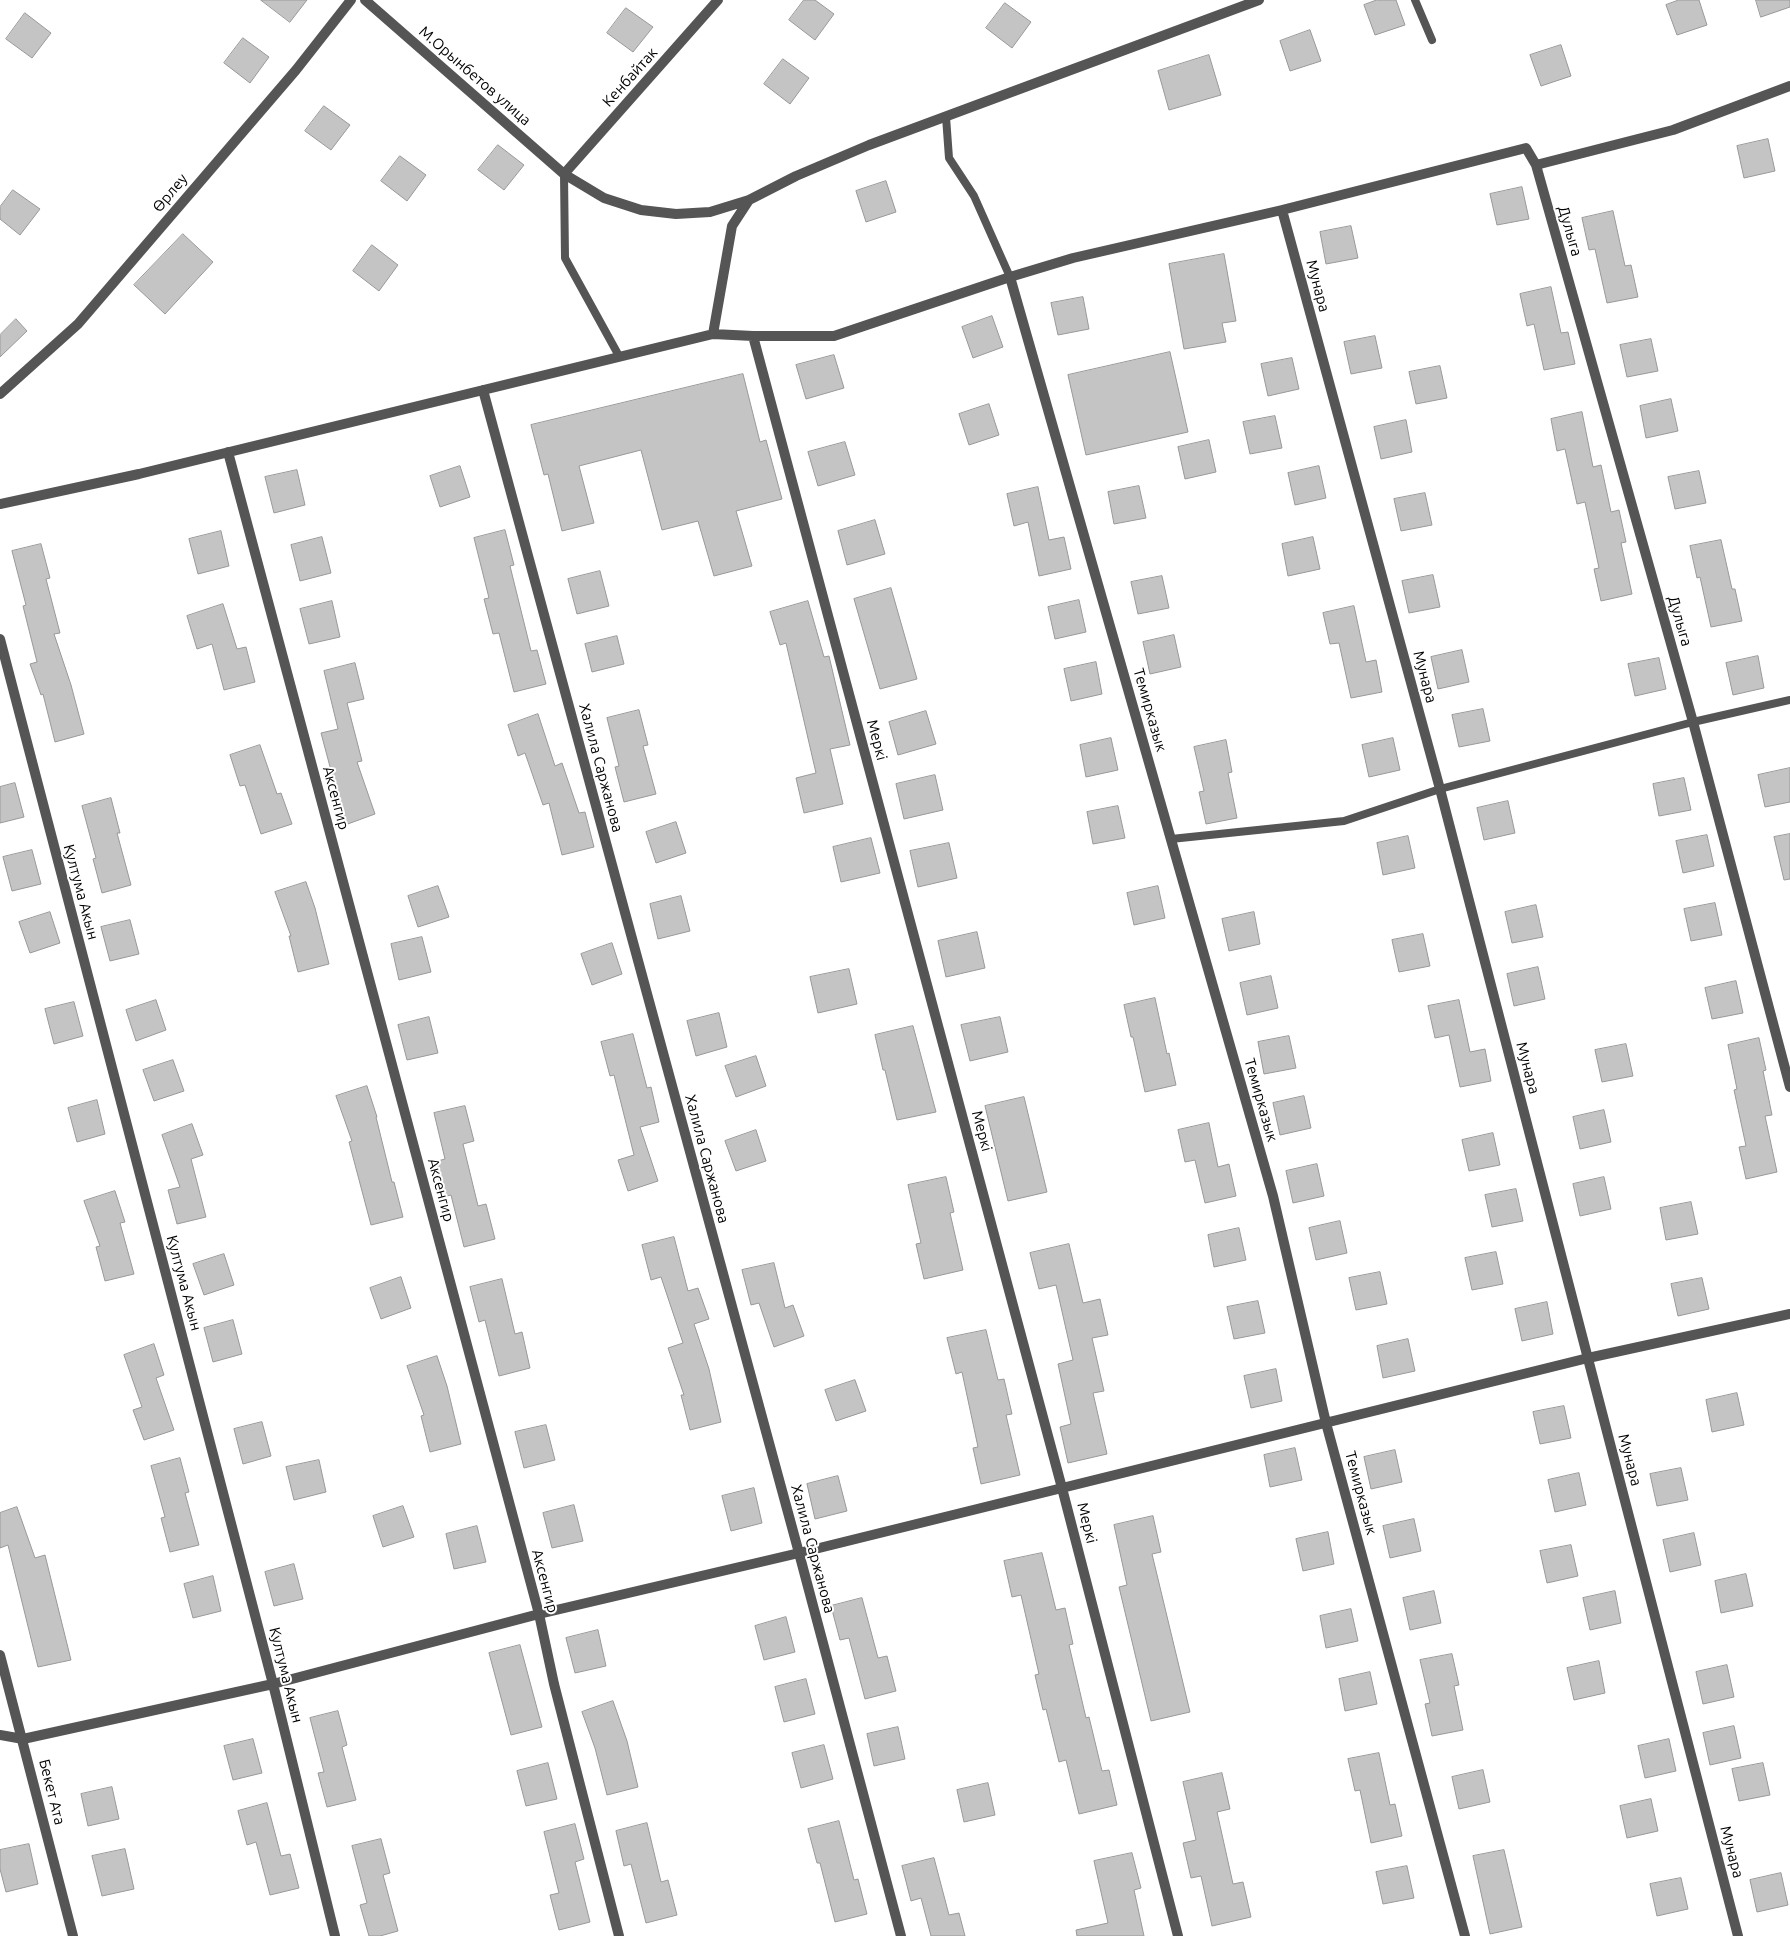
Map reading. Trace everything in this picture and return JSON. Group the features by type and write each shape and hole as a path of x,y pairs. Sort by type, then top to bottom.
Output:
{"street":[{"name":"Өрлеу","path":"0,394 78,324 296,70 351,0"},
{"name":"М.Орынбетов улица","path":"365,0 564,174 604,198 642,210 676,214 710,212 749,200 805,172 869,145 1259,0"},
{"name":"Кенбайтак","path":"564,174 718,0"},
{"path":"0,504 139,474 713,334 834,336 1073,258 1282,210 1526,148 1536,165 1673,130 1790,86"},
{"name":"Дулыга","path":"1536,165 1692,722 1790,1087"},
{"path":"713,334 732,226 749,200"},
{"name":"Мунара","path":"1282,210 1440,789 1738,1936"},
{"name":"Темирказык","path":"1010,277 1273,1196 1326,1423 1465,1936"},
{"name":"Меркі","path":"753,336 1062,1488 1178,1936"},
{"name":"Халила Саржанова","path":"483,390 901,1936"},
{"name":"Аксенгир","path":"228,452 539,1614 554,1684 619,1936"},
{"name":"Култума Акын","path":"0,639 273,1684 335,1936"},
{"path":"0,1735 23,1739 273,1684 539,1614 799,1554 1588,1358 1790,1314"},
{"name":"Бекет Ата","path":"0,1655 73,1936"}],"lane":[{"path":"1415,0 1432,40"},
{"path":"946,117 949,158 974,196 1010,277"},
{"path":"564,174 565,258 618,356"},
{"path":"1171,839 1344,821 1440,789 1692,722 1790,700"}],"building":[{"path":"261,0 307,0 290,22"},
{"path":"804,0 815,0 834,14 815,40 789,20"},
{"path":"1377,0 1396,0 1405,25 1375,35 1364,5"},
{"path":"1679,0 1699,0 1707,25 1677,35 1666,5"},
{"path":"1756,0 1790,0 1790,7 1761,17"},
{"path":"1005,3 1031,22 1012,48 986,28"},
{"path":"626,8 653,27 633,52 607,33"},
{"path":"25,13 51,33 32,58 6,39"},
{"path":"1310,30 1321,61 1290,71 1280,41"},
{"path":"243,38 269,57 250,83 224,63"},
{"path":"1561,45 1571,76 1541,86 1530,55"},
{"path":"1209,55 1221,95 1169,110 1158,71"},
{"path":"783,59 809,78 790,104 764,84"},
{"path":"324,106 350,125 331,150 305,131"},
{"path":"1768,139 1775,171 1744,178 1737,146"},
{"path":"498,145 524,165 504,190 478,170"},
{"path":"400,156 426,175 407,201 381,181"},
{"path":"886,181 896,212 866,222 856,191"},
{"path":"1522,187 1529,219 1497,225 1490,194"},
{"path":"13,190 40,209 20,235 0,219 0,207"},
{"path":"1613,211 1625,266 1631,265 1638,297 1607,303 1595,249 1589,250 1582,218"},
{"path":"1351,226 1358,258 1326,264 1320,232"},
{"path":"183,234 213,262 165,314 134,285"},
{"path":"372,245 398,265 379,291 353,271"},
{"path":"1224,254 1236,321 1222,323 1226,342 1184,349 1169,264"},
{"path":"1551,287 1561,333 1568,332 1575,364 1544,370 1534,324 1527,326 1520,294"},
{"path":"1083,297 1089,329 1058,335 1051,303"},
{"path":"992,316 1003,347 973,358 962,327"},
{"path":"16,319 27,331 0,357 0,335"},
{"path":"1375,336 1382,368 1351,374 1344,342"},
{"path":"1651,339 1658,371 1627,377 1620,345"},
{"path":"1170,352 1188,432 1086,455 1068,375"},
{"path":"834,355 844,388 806,399 796,365"},
{"path":"1292,358 1299,389 1268,396 1261,364"},
{"path":"1440,366 1447,398 1416,404 1409,372"},
{"path":"743,374 760,442 766,440 782,499 736,511 752,566 714,576 698,521 662,530 641,450 579,466 594,523 562,531 548,474 544,475 531,425"},
{"path":"1671,399 1678,431 1646,438 1640,406"},
{"path":"989,404 999,435 969,445 959,414"},
{"path":"1582,412 1593,467 1601,465 1611,512 1619,510 1626,542 1621,543 1632,594 1601,601 1594,569 1599,568 1585,502 1577,504 1565,449 1557,451 1551,419"},
{"path":"1275,416 1282,448 1250,454 1243,422"},
{"path":"1406,420 1412,452 1381,459 1374,427"},
{"path":"1209,440 1216,472 1185,479 1178,447"},
{"path":"845,442 855,475 818,486 808,452"},
{"path":"460,466 470,497 440,507 430,476"},
{"path":"1319,466 1326,498 1295,505 1288,473"},
{"path":"297,470 305,505 274,513 265,477"},
{"path":"1699,471 1706,503 1675,509 1668,477"},
{"path":"1139,486 1146,518 1114,524 1108,492"},
{"path":"1038,487 1049,540 1064,537 1071,569 1039,576 1028,522 1014,526 1007,494"},
{"path":"1425,493 1432,525 1401,531 1394,499"},
{"path":"875,520 885,554 847,565 838,531"},
{"path":"505,530 514,565 510,566 531,651 537,650 546,684 514,692 499,633 493,634 484,599 489,598 474,538"},
{"path":"221,531 229,566 198,574 189,539"},
{"path":"322,537 331,573 300,581 291,545"},
{"path":"1313,537 1320,569 1288,576 1282,544"},
{"path":"1721,540 1732,589 1735,589 1742,621 1711,627 1700,577 1697,578 1690,546"},
{"path":"41,544 50,578 46,579 60,633 54,634 71,685 84,734 55,742 43,694 41,695 30,664 37,662 23,606 26,605 12,551"},
{"path":"600,571 609,606 577,614 568,579"},
{"path":"1433,575 1440,607 1409,613 1402,581"},
{"path":"1162,576 1169,608 1138,614 1131,582"},
{"path":"891,588 917,679 880,689 854,599"},
{"path":"1079,600 1086,632 1055,639 1048,607"},
{"path":"332,601 340,637 309,644 300,609"},
{"path":"808,601 824,657 829,656 850,745 830,749 843,804 804,813 796,778 816,773 786,643 780,645 770,612"},
{"path":"223,604 237,649 246,647 255,682 224,690 212,644 197,649 187,616"},
{"path":"1354,606 1366,662 1376,660 1382,692 1351,698 1339,643 1330,644 1323,613"},
{"path":"1174,635 1181,667 1150,674 1143,642"},
{"path":"617,636 624,664 592,672 585,644"},
{"path":"1462,650 1469,682 1438,689 1431,657"},
{"path":"1758,656 1764,688 1733,695 1726,663"},
{"path":"1659,658 1666,689 1635,696 1628,664"},
{"path":"1096,662 1102,694 1071,701 1064,669"},
{"path":"355,663 364,699 347,703 362,761 357,762 375,814 345,825 334,794 337,793 321,733 338,729 324,671"},
{"path":"1483,709 1490,741 1459,747 1452,715"},
{"path":"639,710 648,745 643,746 656,794 624,802 615,767 619,766 607,718"},
{"path":"926,711 936,744 898,755 889,722"},
{"path":"538,714 555,766 562,763 579,813 585,812 594,847 562,855 549,803 543,805 525,753 518,756 508,725"},
{"path":"1111,738 1118,770 1086,777 1080,745"},
{"path":"1393,738 1400,770 1369,777 1362,745"},
{"path":"1226,740 1232,772 1228,773 1237,818 1206,824 1199,792 1204,791 1194,747"},
{"path":"260,745 277,794 281,793 292,824 261,834 245,785 240,786 230,755"},
{"path":"1790,768 1790,802 1765,807 1758,775"},
{"path":"935,775 943,810 904,819 896,784"},
{"path":"1684,778 1691,810 1659,816 1653,784"},
{"path":"15,783 24,817 0,823 0,787"},
{"path":"111,798 120,833 117,833 131,885 102,893 93,859 96,858 82,806"},
{"path":"1508,801 1515,833 1484,840 1477,808"},
{"path":"1118,806 1125,838 1093,844 1087,812"},
{"path":"676,822 686,853 656,863 646,832"},
{"path":"1790,834 1790,879 1784,880 1774,837"},
{"path":"1707,835 1714,866 1683,873 1676,841"},
{"path":"1408,836 1415,868 1383,875 1377,843"},
{"path":"871,838 880,873 841,882 833,847"},
{"path":"949,843 957,878 918,887 910,851"},
{"path":"32,850 41,884 12,891 3,857"},
{"path":"306,882 315,908 329,964 298,972 289,936 291,936 275,892"},
{"path":"438,886 449,917 418,927 408,896"},
{"path":"1158,886 1165,918 1134,925 1127,893"},
{"path":"681,896 690,931 658,939 650,904"},
{"path":"1715,903 1722,935 1691,941 1684,909"},
{"path":"1536,905 1543,937 1512,943 1505,912"},
{"path":"50,912 60,943 30,953 19,922"},
{"path":"1254,912 1260,944 1229,951 1222,919"},
{"path":"130,920 139,954 110,961 101,927"},
{"path":"977,932 985,968 946,977 938,941"},
{"path":"1423,934 1430,966 1399,972 1392,940"},
{"path":"422,937 431,972 399,980 391,944"},
{"path":"612,943 622,974 592,985 581,954"},
{"path":"1538,967 1545,999 1514,1006 1507,974"},
{"path":"849,969 857,1004 818,1013 810,977"},
{"path":"1271,976 1278,1008 1247,1015 1240,983"},
{"path":"1736,981 1743,1013 1712,1019 1705,988"},
{"path":"1155,998 1176,1085 1145,1092 1124,1005"},
{"path":"156,1000 166,1030 136,1041 126,1010"},
{"path":"1459,1000 1470,1052 1485,1049 1491,1081 1460,1087 1449,1035 1435,1038 1428,1006"},
{"path":"74,1002 83,1036 54,1044 45,1009"},
{"path":"719,1013 727,1047 696,1056 687,1021"},
{"path":"429,1017 438,1053 407,1060 398,1025"},
{"path":"1000,1017 1008,1052 970,1061 961,1025"},
{"path":"913,1026 936,1112 897,1120 875,1035"},
{"path":"633,1034 647,1088 651,1087 659,1122 640,1127 658,1181 628,1191 618,1160 634,1155 614,1075 610,1076 601,1042"},
{"path":"1289,1036 1296,1068 1264,1074 1258,1042"},
{"path":"1759,1038 1766,1070 1763,1071 1772,1115 1765,1116 1777,1172 1746,1179 1739,1147 1746,1146 1734,1090 1737,1089 1728,1045"},
{"path":"1626,1044 1633,1076 1602,1082 1595,1050"},
{"path":"756,1056 766,1086 736,1097 725,1066"},
{"path":"173,1060 184,1091 154,1101 143,1070"},
{"path":"367,1086 403,1217 371,1225 349,1142 352,1141 336,1096"},
{"path":"1304,1096 1311,1128 1280,1135 1273,1103"},
{"path":"1024,1097 1047,1192 1008,1201 985,1106"},
{"path":"97,1100 105,1134 77,1142 68,1108"},
{"path":"465,1106 474,1141 463,1144 478,1206 486,1204 495,1239 464,1247 451,1195 443,1197 434,1162 445,1159 434,1113"},
{"path":"1604,1110 1611,1142 1580,1149 1573,1117"},
{"path":"1209,1123 1218,1167 1229,1164 1236,1196 1205,1203 1195,1160 1185,1162 1178,1130"},
{"path":"192,1124 203,1155 191,1159 206,1217 177,1224 168,1190 180,1187 162,1135"},
{"path":"756,1130 766,1161 736,1171 725,1141"},
{"path":"1493,1133 1500,1165 1469,1171 1462,1140"},
{"path":"1317,1164 1324,1196 1293,1203 1286,1171"},
{"path":"946,1177 954,1212 950,1213 963,1270 924,1279 916,1244 921,1243 908,1185"},
{"path":"1604,1177 1611,1209 1580,1216 1573,1184"},
{"path":"1516,1189 1523,1221 1492,1227 1485,1195"},
{"path":"115,1191 125,1222 120,1223 134,1274 105,1281 96,1247 100,1246 84,1201"},
{"path":"1691,1202 1698,1234 1666,1240 1660,1208"},
{"path":"1340,1221 1347,1253 1316,1260 1309,1228"},
{"path":"1239,1228 1246,1260 1214,1267 1208,1235"},
{"path":"674,1237 688,1291 698,1288 709,1319 694,1324 709,1369 721,1422 690,1430 681,1395 684,1395 668,1348 683,1343 661,1277 651,1280 642,1245"},
{"path":"1069,1244 1083,1303 1100,1299 1108,1335 1092,1338 1104,1391 1093,1393 1107,1454 1068,1463 1060,1427 1071,1424 1058,1364 1073,1360 1056,1285 1039,1289 1030,1253"},
{"path":"1496,1252 1503,1284 1472,1290 1465,1258"},
{"path":"224,1254 234,1285 204,1295 193,1264"},
{"path":"774,1263 785,1308 793,1305 804,1336 774,1347 759,1303 751,1305 742,1270"},
{"path":"1380,1272 1387,1304 1356,1310 1349,1278"},
{"path":"401,1277 411,1308 381,1319 370,1288"},
{"path":"1702,1278 1709,1309 1678,1316 1671,1284"},
{"path":"502,1279 515,1334 522,1332 530,1368 499,1376 485,1320 479,1322 470,1287"},
{"path":"1258,1301 1265,1333 1234,1339 1227,1307"},
{"path":"1547,1302 1553,1334 1522,1341 1515,1309"},
{"path":"233,1320 242,1354 213,1362 204,1328"},
{"path":"986,1330 998,1380 1004,1379 1012,1414 1006,1415 1020,1475 981,1484 973,1448 978,1447 962,1372 956,1374 947,1338"},
{"path":"1408,1339 1415,1371 1383,1378 1377,1346"},
{"path":"154,1344 164,1375 156,1378 174,1430 144,1440 133,1410 142,1407 124,1355"},
{"path":"437,1356 447,1386 461,1444 430,1452 421,1416 424,1415 407,1366"},
{"path":"1276,1369 1282,1401 1251,1408 1244,1376"},
{"path":"855,1380 866,1411 836,1421 825,1390"},
{"path":"1737,1393 1744,1425 1712,1432 1706,1400"},
{"path":"1564,1406 1571,1438 1540,1444 1533,1412"},
{"path":"262,1422 271,1456 243,1464 234,1429"},
{"path":"546,1425 555,1460 524,1468 515,1432"},
{"path":"1295,1448 1302,1480 1270,1487 1264,1455"},
{"path":"1395,1450 1402,1482 1371,1489 1364,1457"},
{"path":"180,1458 189,1492 185,1493 199,1545 170,1552 161,1518 165,1517 151,1466"},
{"path":"319,1460 326,1492 294,1500 286,1467"},
{"path":"1681,1468 1688,1500 1657,1506 1650,1474"},
{"path":"1579,1473 1586,1505 1555,1512 1548,1480"},
{"path":"838,1476 847,1511 815,1519 807,1484"},
{"path":"754,1488 762,1523 731,1531 722,1496"},
{"path":"574,1505 583,1541 552,1548 543,1513"},
{"path":"403,1506 414,1537 383,1547 373,1516"},
{"path":"17,1507 35,1558 45,1555 71,1660 38,1667 8,1545 0,1548 0,1513"},
{"path":"1153,1516 1161,1552 1152,1554 1190,1712 1151,1721 1119,1587 1127,1585 1114,1525"},
{"path":"1414,1519 1421,1551 1390,1558 1383,1526"},
{"path":"477,1526 486,1562 454,1569 446,1534"},
{"path":"1328,1532 1334,1564 1303,1571 1296,1539"},
{"path":"1694,1533 1701,1565 1670,1572 1663,1540"},
{"path":"1571,1545 1578,1576 1547,1583 1540,1551"},
{"path":"1042,1553 1056,1610 1065,1608 1073,1644 1069,1645 1086,1718 1089,1717 1102,1771 1109,1770 1117,1805 1079,1814 1066,1760 1059,1762 1046,1709 1043,1710 1035,1675 1039,1674 1021,1595 1012,1597 1004,1561"},
{"path":"294,1564 303,1599 274,1606 265,1572"},
{"path":"1746,1574 1753,1606 1721,1613 1715,1581"},
{"path":"213,1576 221,1611 193,1618 184,1584"},
{"path":"1434,1591 1441,1623 1410,1630 1403,1598"},
{"path":"1615,1591 1621,1623 1590,1630 1583,1598"},
{"path":"862,1598 878,1658 887,1656 896,1691 865,1699 849,1638 840,1640 831,1606"},
{"path":"1351,1609 1358,1641 1326,1648 1320,1616"},
{"path":"786,1617 795,1652 764,1660 755,1626"},
{"path":"598,1630 606,1666 575,1673 566,1638"},
{"path":"520,1645 542,1727 511,1735 489,1653"},
{"path":"1452,1654 1459,1685 1454,1686 1463,1730 1432,1736 1425,1704 1430,1703 1420,1660"},
{"path":"1599,1661 1605,1693 1574,1700 1567,1668"},
{"path":"1727,1665 1734,1697 1703,1704 1696,1672"},
{"path":"1370,1672 1377,1704 1345,1711 1339,1679"},
{"path":"806,1679 815,1714 784,1722 775,1687"},
{"path":"613,1701 627,1741 638,1787 607,1795 595,1748 582,1712"},
{"path":"338,1711 347,1745 342,1747 356,1800 327,1807 318,1773 324,1772 310,1718"},
{"path":"1734,1726 1741,1758 1710,1765 1703,1733"},
{"path":"898,1727 905,1759 874,1766 867,1734"},
{"path":"253,1739 262,1773 233,1780 224,1746"},
{"path":"1669,1739 1676,1771 1645,1778 1638,1746"},
{"path":"824,1745 833,1779 801,1788 792,1753"},
{"path":"1379,1753 1390,1805 1395,1804 1402,1836 1371,1843 1360,1790 1355,1791 1348,1759"},
{"path":"548,1763 557,1799 526,1806 517,1771"},
{"path":"1763,1763 1770,1795 1739,1801 1732,1769"},
{"path":"1483,1770 1490,1802 1459,1809 1452,1777"},
{"path":"1222,1773 1230,1809 1217,1812 1233,1884 1243,1882 1251,1917 1212,1926 1201,1876 1191,1878 1183,1843 1196,1840 1183,1782"},
{"path":"988,1783 995,1815 964,1822 957,1790"},
{"path":"112,1787 119,1819 88,1826 81,1794"},
{"path":"1651,1799 1658,1831 1627,1838 1620,1806"},
{"path":"267,1803 281,1856 290,1854 299,1888 270,1895 256,1842 247,1845 238,1811"},
{"path":"839,1821 854,1880 858,1879 867,1914 835,1922 820,1863 817,1863 808,1829"},
{"path":"647,1823 661,1882 668,1880 677,1915 646,1923 631,1864 624,1866 616,1831"},
{"path":"575,1824 584,1859 575,1862 590,1922 559,1930 550,1895 559,1893 544,1832"},
{"path":"381,1839 390,1873 383,1875 398,1931 380,1936 369,1936 360,1905 367,1903 352,1846"},
{"path":"29,1844 38,1884 6,1892 0,1869 0,1850"},
{"path":"125,1849 134,1889 102,1896 92,1856"},
{"path":"1504,1850 1522,1927 1490,1934 1473,1856"},
{"path":"1132,1853 1141,1888 1134,1890 1144,1936 1077,1936 1076,1930 1108,1923 1094,1861"},
{"path":"934,1858 949,1915 959,1913 965,1936 931,1936 921,1898 911,1901 902,1866"},
{"path":"1407,1866 1414,1898 1383,1904 1376,1872"},
{"path":"1781,1873 1788,1905 1757,1912 1750,1880"},
{"path":"1681,1878 1688,1909 1657,1916 1650,1884"}]}
